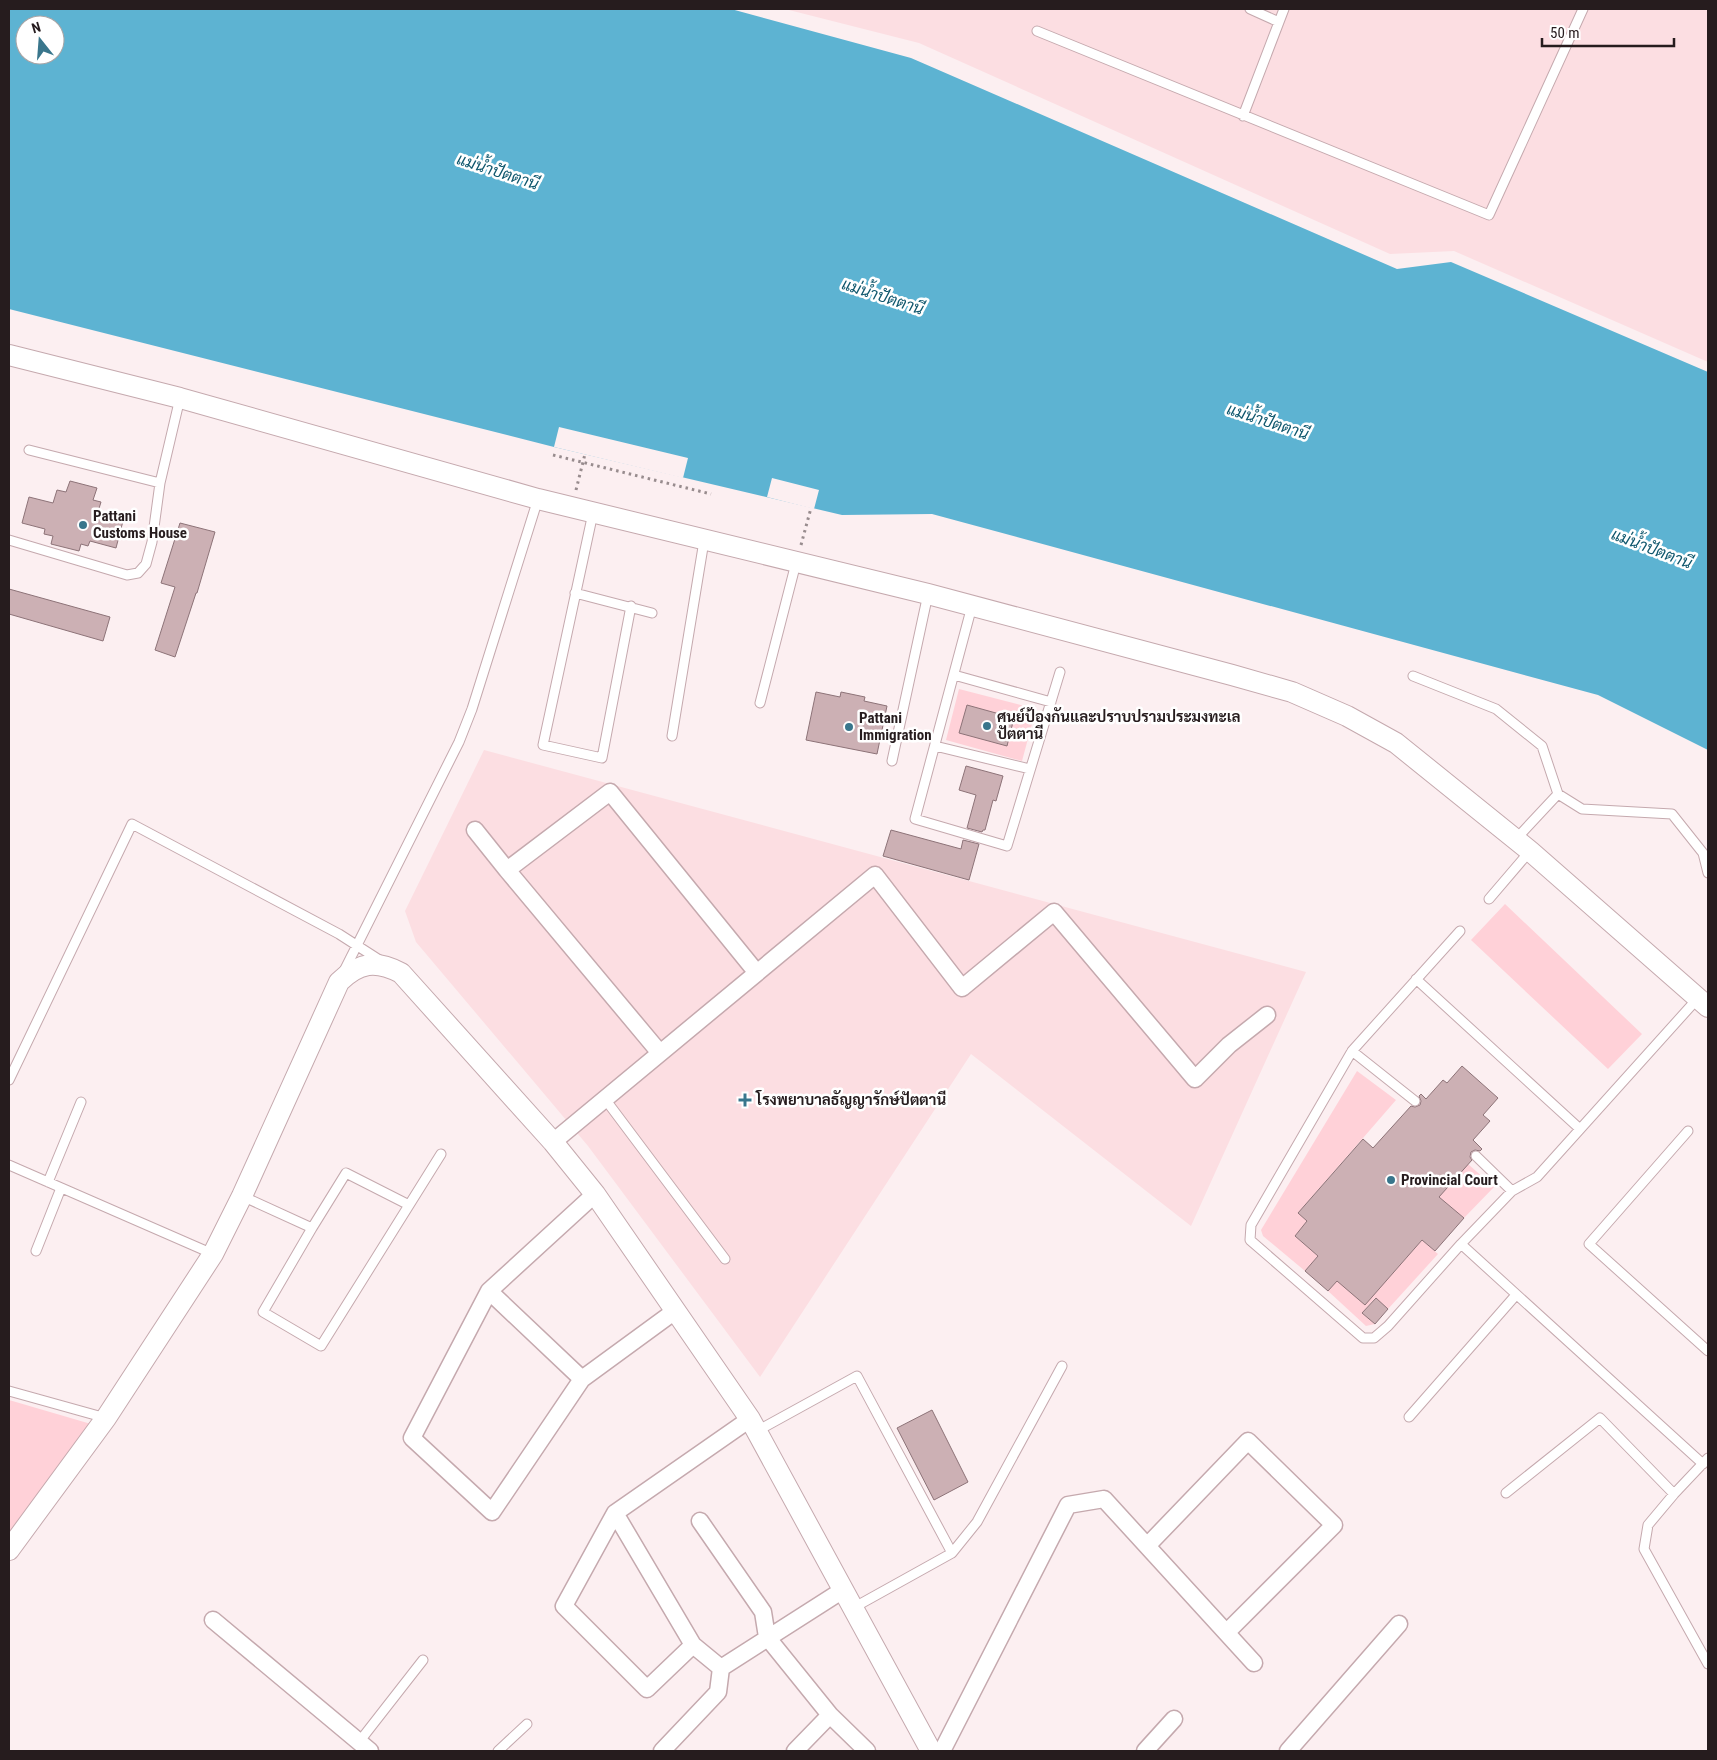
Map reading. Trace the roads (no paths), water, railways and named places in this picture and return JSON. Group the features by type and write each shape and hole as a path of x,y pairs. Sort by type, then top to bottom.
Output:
{"street":[{"path":"9,356 180,398 538,499 928,594 1292,692 1348,716 1396,743 1523,845 1703,1003"},
{"path":"507,870 610,792 757,973"},
{"path":"475,830 660,1053"},
{"path":"553,1142 875,875 962,988 1054,912 1195,1079 1229,1045 1267,1015"},
{"path":"9,1550 106,1418 213,1254 242,1196 339,982 349,972 362,966 375,964 389,966 401,973 553,1142 596,1194 753,1425 931,1751"},
{"path":"596,1194 489,1291 412,1438 492,1512 582,1379 675,1311"},
{"path":"489,1291 582,1379"},
{"path":"693,1645 647,1689 564,1606 615,1513 753,1425"},
{"path":"1147,1546 1248,1441 1334,1525 1227,1632"},
{"path":"942,1751 1068,1505 1104,1499 1254,1663"},
{"path":"615,1513 693,1645 721,1668"},
{"path":"700,1520 763,1612 767,1637 830,1715 867,1751"},
{"path":"662,1751 718,1692 721,1668 843,1590"},
{"path":"213,1620 364,1747"},
{"path":"1288,1751 1400,1624"},
{"path":"795,1751 830,1715"},
{"path":"1146,1751 1174,1718"}],"lane":[{"path":"1250,9 1279,22"},
{"path":"1243,116 1284,9"},
{"path":"1037,31 1489,215 1583,9"},
{"path":"9,540 127,574 138,573 146,564 152,542 160,483 180,398"},
{"path":"29,450 160,483"},
{"path":"339,982 459,742 472,709 538,499"},
{"path":"593,513 543,745 602,758 631,606"},
{"path":"672,736 704,540"},
{"path":"760,704 796,562"},
{"path":"575,593 652,613"},
{"path":"892,762 928,594"},
{"path":"972,606 915,819 1007,846 1060,672"},
{"path":"954,675 1051,702"},
{"path":"1413,676 1496,709 1542,746 1558,794 1582,809 1672,814 1703,853 1708,873"},
{"path":"935,746 1030,769"},
{"path":"1489,899 1558,794"},
{"path":"9,1080 132,824 339,934 389,966"},
{"path":"1460,931 1352,1051 1251,1224 1250,1240 1362,1338 1374,1338 1388,1326 1461,1244 1512,1191 1537,1178 1580,1129 1703,1003"},
{"path":"1416,980 1580,1129"},
{"path":"1352,1051 1415,1101"},
{"path":"605,1099 725,1259"},
{"path":"48,1182 81,1102"},
{"path":"1688,1131 1589,1244 1708,1351"},
{"path":"409,1205 346,1173 263,1312 321,1346 409,1205 440,1154"},
{"path":"1476,1156 1512,1191"},
{"path":"9,1165 213,1254"},
{"path":"36,1251 61,1188"},
{"path":"242,1196 312,1228"},
{"path":"1461,1244 1516,1295 1706,1461 1674,1494 1648,1525 1644,1549 1708,1664"},
{"path":"1409,1417 1516,1295"},
{"path":"853,1608 952,1553 977,1522 1062,1366"},
{"path":"753,1425 857,1376 952,1553"},
{"path":"9,1391 106,1418"},
{"path":"1506,1493 1600,1418 1674,1494"},
{"path":"364,1747 423,1660"},
{"path":"498,1751 528,1724"}],"water":[{"name":"แม่น้ำปัตตานี","path":"9,9 731,9 911,58 1397,269 1451,262 1708,372 1708,750 1598,695 932,514 842,515 554,447 9,309"}],"place":[{"name":"Pattani Customs House","path":"83,525"},
{"name":"ศูนย์ป้องกันและปราบปรามประมงทะเล ปัตตานี","path":"987,726"},
{"name":"Pattani Immigration","path":"849,727"},
{"name":"โรงพยาบาลธัญญารักษ์ปัตตานี","path":"745,1100"},
{"name":"Provincial Court","path":"1391,1180"}]}
